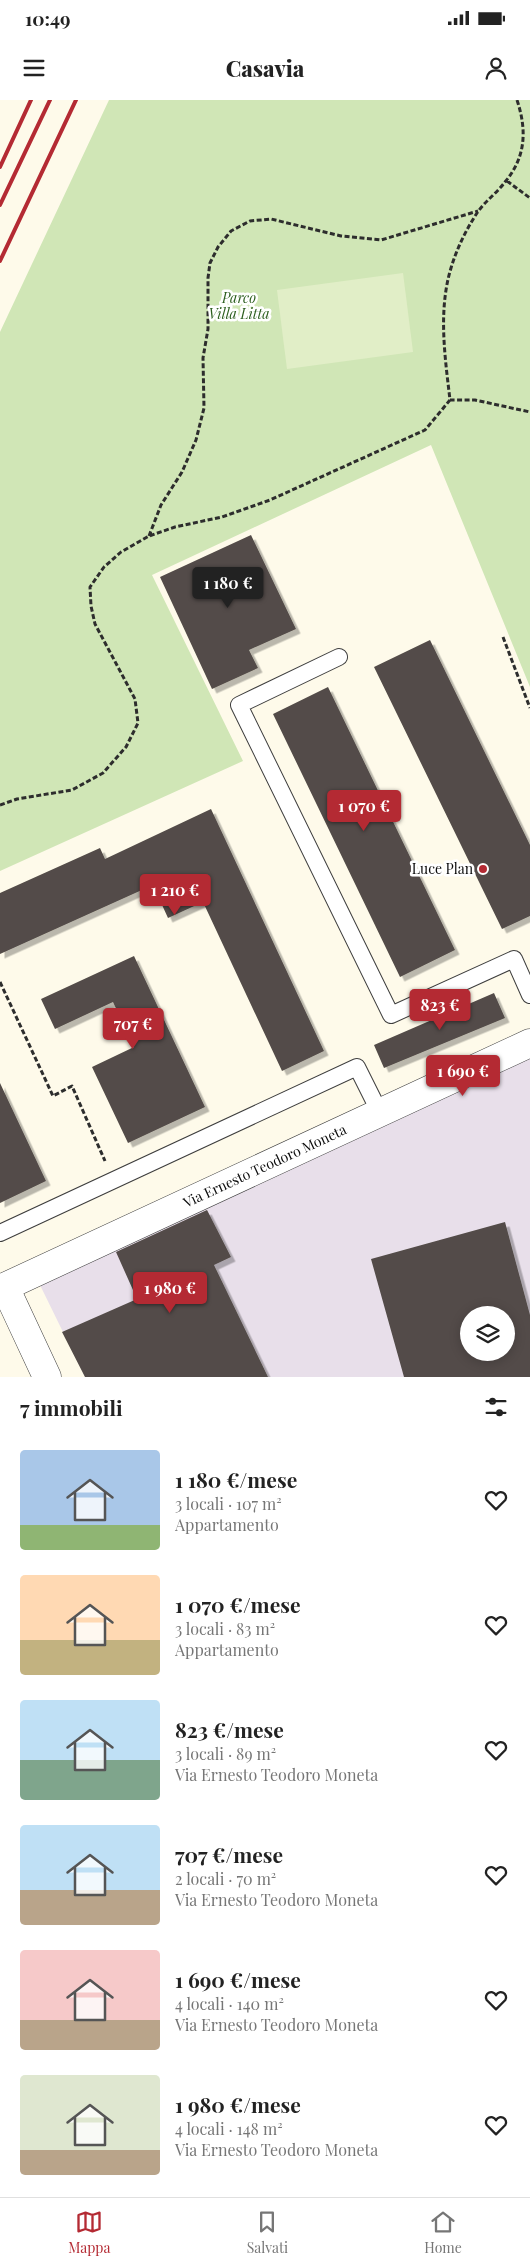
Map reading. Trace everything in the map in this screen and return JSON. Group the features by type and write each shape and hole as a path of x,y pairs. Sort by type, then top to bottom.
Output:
{"street":[{"name":"Via Ernesto Teodoro Moneta","path":"2,1288 530,1043"},
{"path":"2,1288 48,1377"}],"lane":[{"path":"339,657 239,705 391,1014 514,959 530,996"},
{"path":"0,1233 357,1067 379,1112"}],"path":[{"path":"0,805 17,798 72,790 103,773 126,747 138,723 136,699 95,624 91,606 90,587 104,567 121,552 149,536 175,527 222,518 270,500 306,482 425,430 450,400 444,354 444,308 451,270 461,241 478,211 507,181 520,156 525,138 517,100"},
{"path":"507,181 530,198"},
{"path":"149,536 161,505 182,472 196,440 204,408 203,358 208,329 209,270 218,247 231,231 250,221 271,219 349,237 380,240 478,211"},
{"path":"450,400 475,400 530,412"},
{"path":"503,637 530,708"},
{"path":"0,982 53,1096 72,1086 107,1166"}],"shaded area":[{"path":"530,1055 530,1377 85,1377 40,1285"}],"green space":[{"name":"Parco Villa Litta","path":"109,100 530,100 530,687 431,445 152,575 243,761 0,871 0,332"},
{"path":"403,273 413,352 287,369 277,290"}],"building":[{"path":"251,535 296,629 249,650 258,668 212,689 160,577"},
{"path":"430,640 530,845 530,916 502,929 374,667"},
{"path":"328,687 455,950 400,977 273,714"},
{"path":"211,809 324,1051 282,1071 203,902 168,918 153,885 0,954 0,893 100,848 105,859"},
{"path":"134,956 205,1107 128,1143 92,1067 134,1047 113,1002 55,1029 41,999"},
{"path":"494,993 505,1018 384,1068 374,1045"},
{"path":"0,1083 46,1181 0,1203"},
{"path":"207,1210 231,1257 214,1265 268,1377 85,1377 62,1332 137,1299 116,1252"},
{"path":"505,1222 530,1315 530,1377 404,1377 371,1259"}],"railway":[{"path":"0,167 31,100"},
{"path":"0,205 50,100"},
{"path":"0,261 76,100"}],"place":[{"name":"Luce Plan","path":"483,869"}]}
